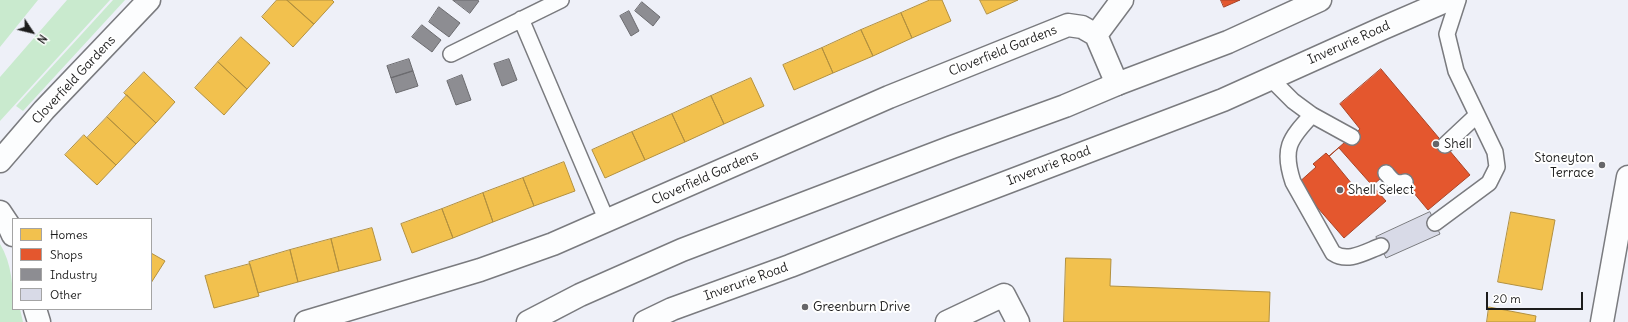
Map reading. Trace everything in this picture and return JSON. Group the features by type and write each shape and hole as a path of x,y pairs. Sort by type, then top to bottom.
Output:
{"main road":[{"name":"Cloverfield Gardens","path":"0,162 44,110 149,0"},
{"path":"1117,84 1096,35 1122,0"},
{"path":"528,322 580,294 682,250 952,147 1065,106 1117,84 1228,42 1320,0"},
{"name":"Inverurie Road","path":"645,322 672,309 790,266 957,200 1223,100 1381,28 1448,0"},
{"name":"Cloverfield Gardens","path":"306,322 480,270 553,244 889,97 1068,25 1082,27 1096,35"},
{"path":"1602,322 1628,177"},
{"path":"0,212 12,233"},
{"path":"947,322 1004,295 1018,322"},
{"path":"35,310 39,322"}],"lane":[{"path":"451,54 561,0"},
{"path":"1435,223 1489,183 1497,167 1495,152 1456,72 1447,34 1458,0"},
{"path":"521,20 607,221"},
{"path":"1271,78 1293,101 1312,115 1352,137"},
{"path":"1312,115 1291,140 1287,155 1293,182 1328,247 1338,257 1354,257 1381,246"},
{"path":"1445,145 1477,115"},
{"path":"1386,173 1399,184 1405,182"}],"green space":[{"path":"0,0 38,0 0,47"},
{"path":"67,0 110,0 0,121 0,77"},
{"path":"113,0 125,0 23,111 16,106"},
{"path":"0,244 9,267 12,284 12,310 20,310 23,322 0,322"}],"building: Homes":[{"path":"277,0 287,0 314,24 293,47 262,17"},
{"path":"287,0 332,0 334,2 314,24"},
{"path":"930,0 942,0 951,21 912,38 901,13"},
{"path":"980,0 1018,0 987,14"},
{"path":"901,13 912,38 873,56 861,30"},
{"path":"861,30 873,56 833,73 822,48"},
{"path":"241,37 270,63 247,89 218,62"},
{"path":"822,48 833,73 794,90 783,65"},
{"path":"218,62 247,89 224,115 195,88"},
{"path":"144,72 175,102 156,123 124,93"},
{"path":"751,78 764,106 724,124 711,96"},
{"path":"127,95 156,123 136,144 107,117"},
{"path":"711,96 724,124 685,142 672,114"},
{"path":"672,114 685,142 645,160 632,132"},
{"path":"107,117 136,144 116,165 87,138"},
{"path":"632,132 645,160 605,178 592,150"},
{"path":"84,135 116,165 97,185 65,155"},
{"path":"564,162 575,191 534,206 523,178"},
{"path":"523,178 534,206 493,222 483,193"},
{"path":"483,193 493,222 453,238 442,209"},
{"path":"442,209 453,238 412,253 401,224"},
{"path":"1511,212 1555,220 1542,290 1498,282"},
{"path":"372,228 381,260 339,271 331,239"},
{"path":"331,239 339,271 298,282 290,250"},
{"path":"290,250 298,282 258,293 249,262"},
{"path":"152,254 165,261 152,281"},
{"path":"1066,258 1111,259 1110,286 1270,292 1269,322 1064,322"},
{"path":"250,264 259,296 214,308 205,276"},
{"path":"1489,307 1536,316 1535,322 1487,322"}],"building: Shops":[{"path":"1221,0 1240,0 1224,7"},
{"path":"1381,69 1470,175 1428,210 1393,168 1361,195 1329,156 1360,129 1340,104"},
{"path":"1339,148 1386,201 1344,238 1297,184 1316,167 1313,164 1326,153 1329,156"}],"building: Industry":[{"path":"453,0 477,0 479,1 470,13"},
{"path":"642,2 660,17 653,26 635,11"},
{"path":"439,7 460,23 449,37 429,22"},
{"path":"629,11 639,31 631,36 620,16"},
{"path":"422,25 441,40 432,52 412,37"},
{"path":"409,59 413,71 391,78 387,66"},
{"path":"509,59 517,80 502,86 494,64"},
{"path":"413,71 418,86 396,93 391,78"},
{"path":"462,75 471,100 456,105 447,81"}],"building: Other":[{"path":"1430,212 1440,234 1386,258 1376,237"}],"place":[{"name":"Shell","path":"1436,144"},
{"name":"Stoneyton Terrace","path":"1602,165"},
{"name":"Shell Select","path":"1340,190"},
{"name":"Greenburn Drive","path":"805,307"}]}
